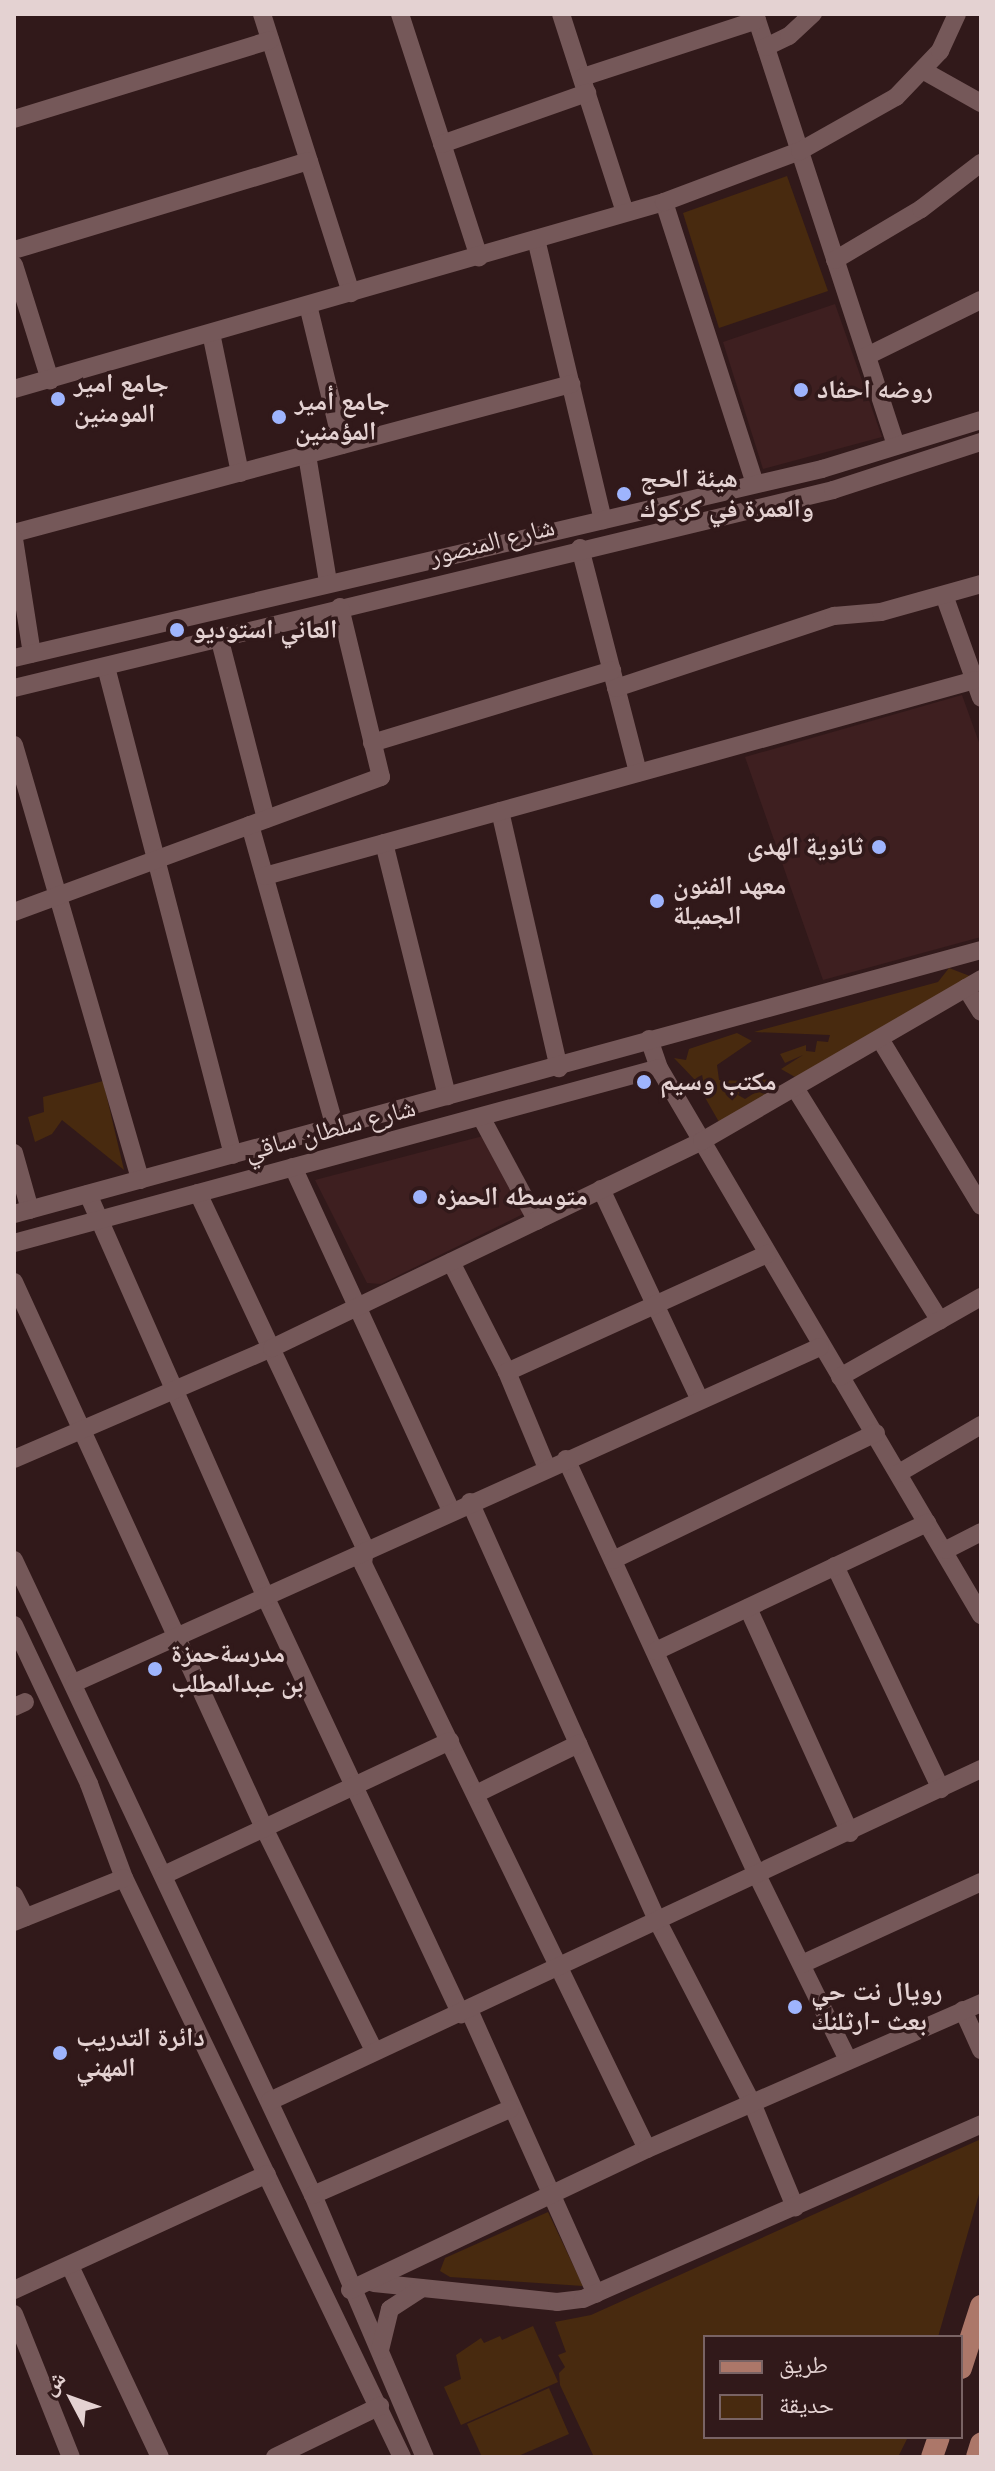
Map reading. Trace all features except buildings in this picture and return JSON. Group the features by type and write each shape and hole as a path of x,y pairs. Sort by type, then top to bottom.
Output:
{"main road":[{"path":"963,2362 981,2306"},
{"path":"977,2457 981,2444"}],"street":[{"path":"262,14 351,293"},
{"path":"400,14 479,257"},
{"path":"561,14 625,212"},
{"path":"766,47 789,36 813,14"},
{"path":"14,389 664,202 800,151 896,97 924,71 957,14"},
{"path":"442,144 756,17 896,446"},
{"path":"14,119 270,40"},
{"path":"924,71 981,103"},
{"path":"14,250 309,161"},
{"path":"835,260 921,209 981,163"},
{"path":"664,202 755,483"},
{"path":"536,239 603,520"},
{"path":"14,265 50,380"},
{"path":"867,356 981,300"},
{"path":"308,305 342,445"},
{"path":"211,333 240,473"},
{"path":"23,656 14,536 571,384"},
{"name":"شارع المنصور","path":"23,656 755,483 981,420"},
{"name":"شارع المنصور","path":"14,688 499,566 833,490 981,442"},
{"path":"307,455 328,582"},
{"path":"494,543 499,566"},
{"path":"580,548 638,773"},
{"path":"372,743 614,679 834,616 881,612 981,584"},
{"path":"265,876 638,773 978,689 944,595"},
{"path":"14,912 381,777 340,607"},
{"path":"219,637 258,822 265,876 335,1127"},
{"path":"106,667 233,1155"},
{"path":"14,745 140,1180"},
{"path":"500,811 559,1068"},
{"path":"384,843 447,1096"},
{"path":"14,1153 22,1212 559,1068 649,1039 981,950"},
{"path":"14,1459 272,1348 702,1141 974,983 981,1012"},
{"path":"649,1039 659,1068 820,1347 946,1550 981,1615"},
{"path":"880,1039 981,1206"},
{"name":"شارع سلطان ساقي","path":"14,1243 659,1068"},
{"path":"795,1088 940,1321"},
{"path":"481,1117 537,1221"},
{"path":"293,1167 451,1510"},
{"path":"601,1189 700,1400"},
{"path":"198,1193 365,1548 363,1564 476,1794 556,1968 647,2149"},
{"path":"88,1194 265,1596 353,1787 465,2012 596,2294"},
{"path":"507,1372 767,1254"},
{"path":"451,1262 507,1372 547,1468"},
{"path":"14,1282 265,1830 374,2051"},
{"path":"840,1377 981,1297"},
{"path":"74,1683 365,1548 820,1347"},
{"path":"899,1473 981,1425"},
{"path":"613,1560 876,1433"},
{"path":"566,1459 758,1877 848,2060"},
{"path":"470,1502 658,1922 752,2103 795,2207"},
{"path":"656,1651 927,1523"},
{"path":"946,1550 981,1532"},
{"path":"14,1560 270,2101 425,2457"},
{"path":"835,1566 941,1789"},
{"path":"748,1608 850,1833"},
{"path":"14,1625 89,1784 124,1878 402,2457"},
{"path":"164,1875 450,1741"},
{"path":"476,1794 578,1744"},
{"path":"270,2101 758,1877 981,1769"},
{"path":"14,1895 19,1920 124,1878"},
{"path":"802,1964 981,1882"},
{"path":"350,2290 417,2262 647,2149 981,2003"},
{"path":"963,2010 981,2050"},
{"path":"313,2195 510,2109"},
{"path":"368,2282 557,2302 596,2294 981,2124"},
{"path":"14,2290 267,2174"},
{"path":"417,2262 409,2274 420,2286"},
{"path":"70,2266 160,2457"},
{"path":"382,2361 384,2321 399,2299 420,2286"},
{"path":"14,2314 71,2457"},
{"path":"275,2457 380,2406"}],"shaded area":[{"name":"روضه احفاد","path":"835,304 882,437 763,469 723,342"},
{"name":"ثانوية الهدى","path":"962,695 981,748 981,937 823,980 745,757"},
{"name":"متوسطه الحمزه","path":"483,1136 525,1213 381,1284 367,1283 315,1180"}],"green space":[{"path":"787,176 828,291 719,328 683,213"},
{"path":"949,968 975,978 795,1077 781,1069 803,1055 785,1063 780,1054 806,1045 806,1051 815,1052 817,1041 828,1042 830,1035 754,1032 938,982"},
{"path":"737,1033 752,1041 717,1065 719,1080 746,1081 738,1095 745,1099 756,1092 752,1086 757,1080 772,1079 780,1086 719,1122 695,1080 674,1058 686,1060 689,1049"},
{"path":"103,1081 124,1170 62,1120 52,1134 35,1142 28,1117 44,1112 43,1097"},
{"path":"981,2139 981,2187 939,2335 703,2335 703,2439 907,2439 899,2455 594,2457 560,2385 559,2373 565,2367 558,2355 566,2352 555,2322 591,2315"},
{"path":"548,2212 583,2286 450,2277 440,2271 445,2258"},
{"path":"533,2326 558,2382 461,2425 444,2387 461,2379 456,2355 481,2338 484,2343 500,2336 502,2340"},
{"path":"549,2388 569,2434 516,2457 482,2457 467,2424"}],"place":[{"name":"روضه احفاد","path":"801,390"},
{"name":"جامع امير المومنين","path":"58,399"},
{"name":"جامع أمير المؤمنين","path":"279,417"},
{"name":"هيئة الحج والعمرة في كركوك","path":"624,494"},
{"name":"العاني استوديو","path":"177,630"},
{"name":"ثانوية الهدى","path":"879,847"},
{"name":"معهد الفنون الجميلة","path":"657,901"},
{"name":"مكتب وسيم","path":"644,1082"},
{"name":"متوسطه الحمزه","path":"420,1197"},
{"name":"مدرسةحمزة بن عبدالمطلب","path":"155,1669"},
{"name":"رويال نت حي بعث -ارثلنك","path":"795,2007"},
{"name":"دائرة التدريب المهني","path":"60,2053"}]}
